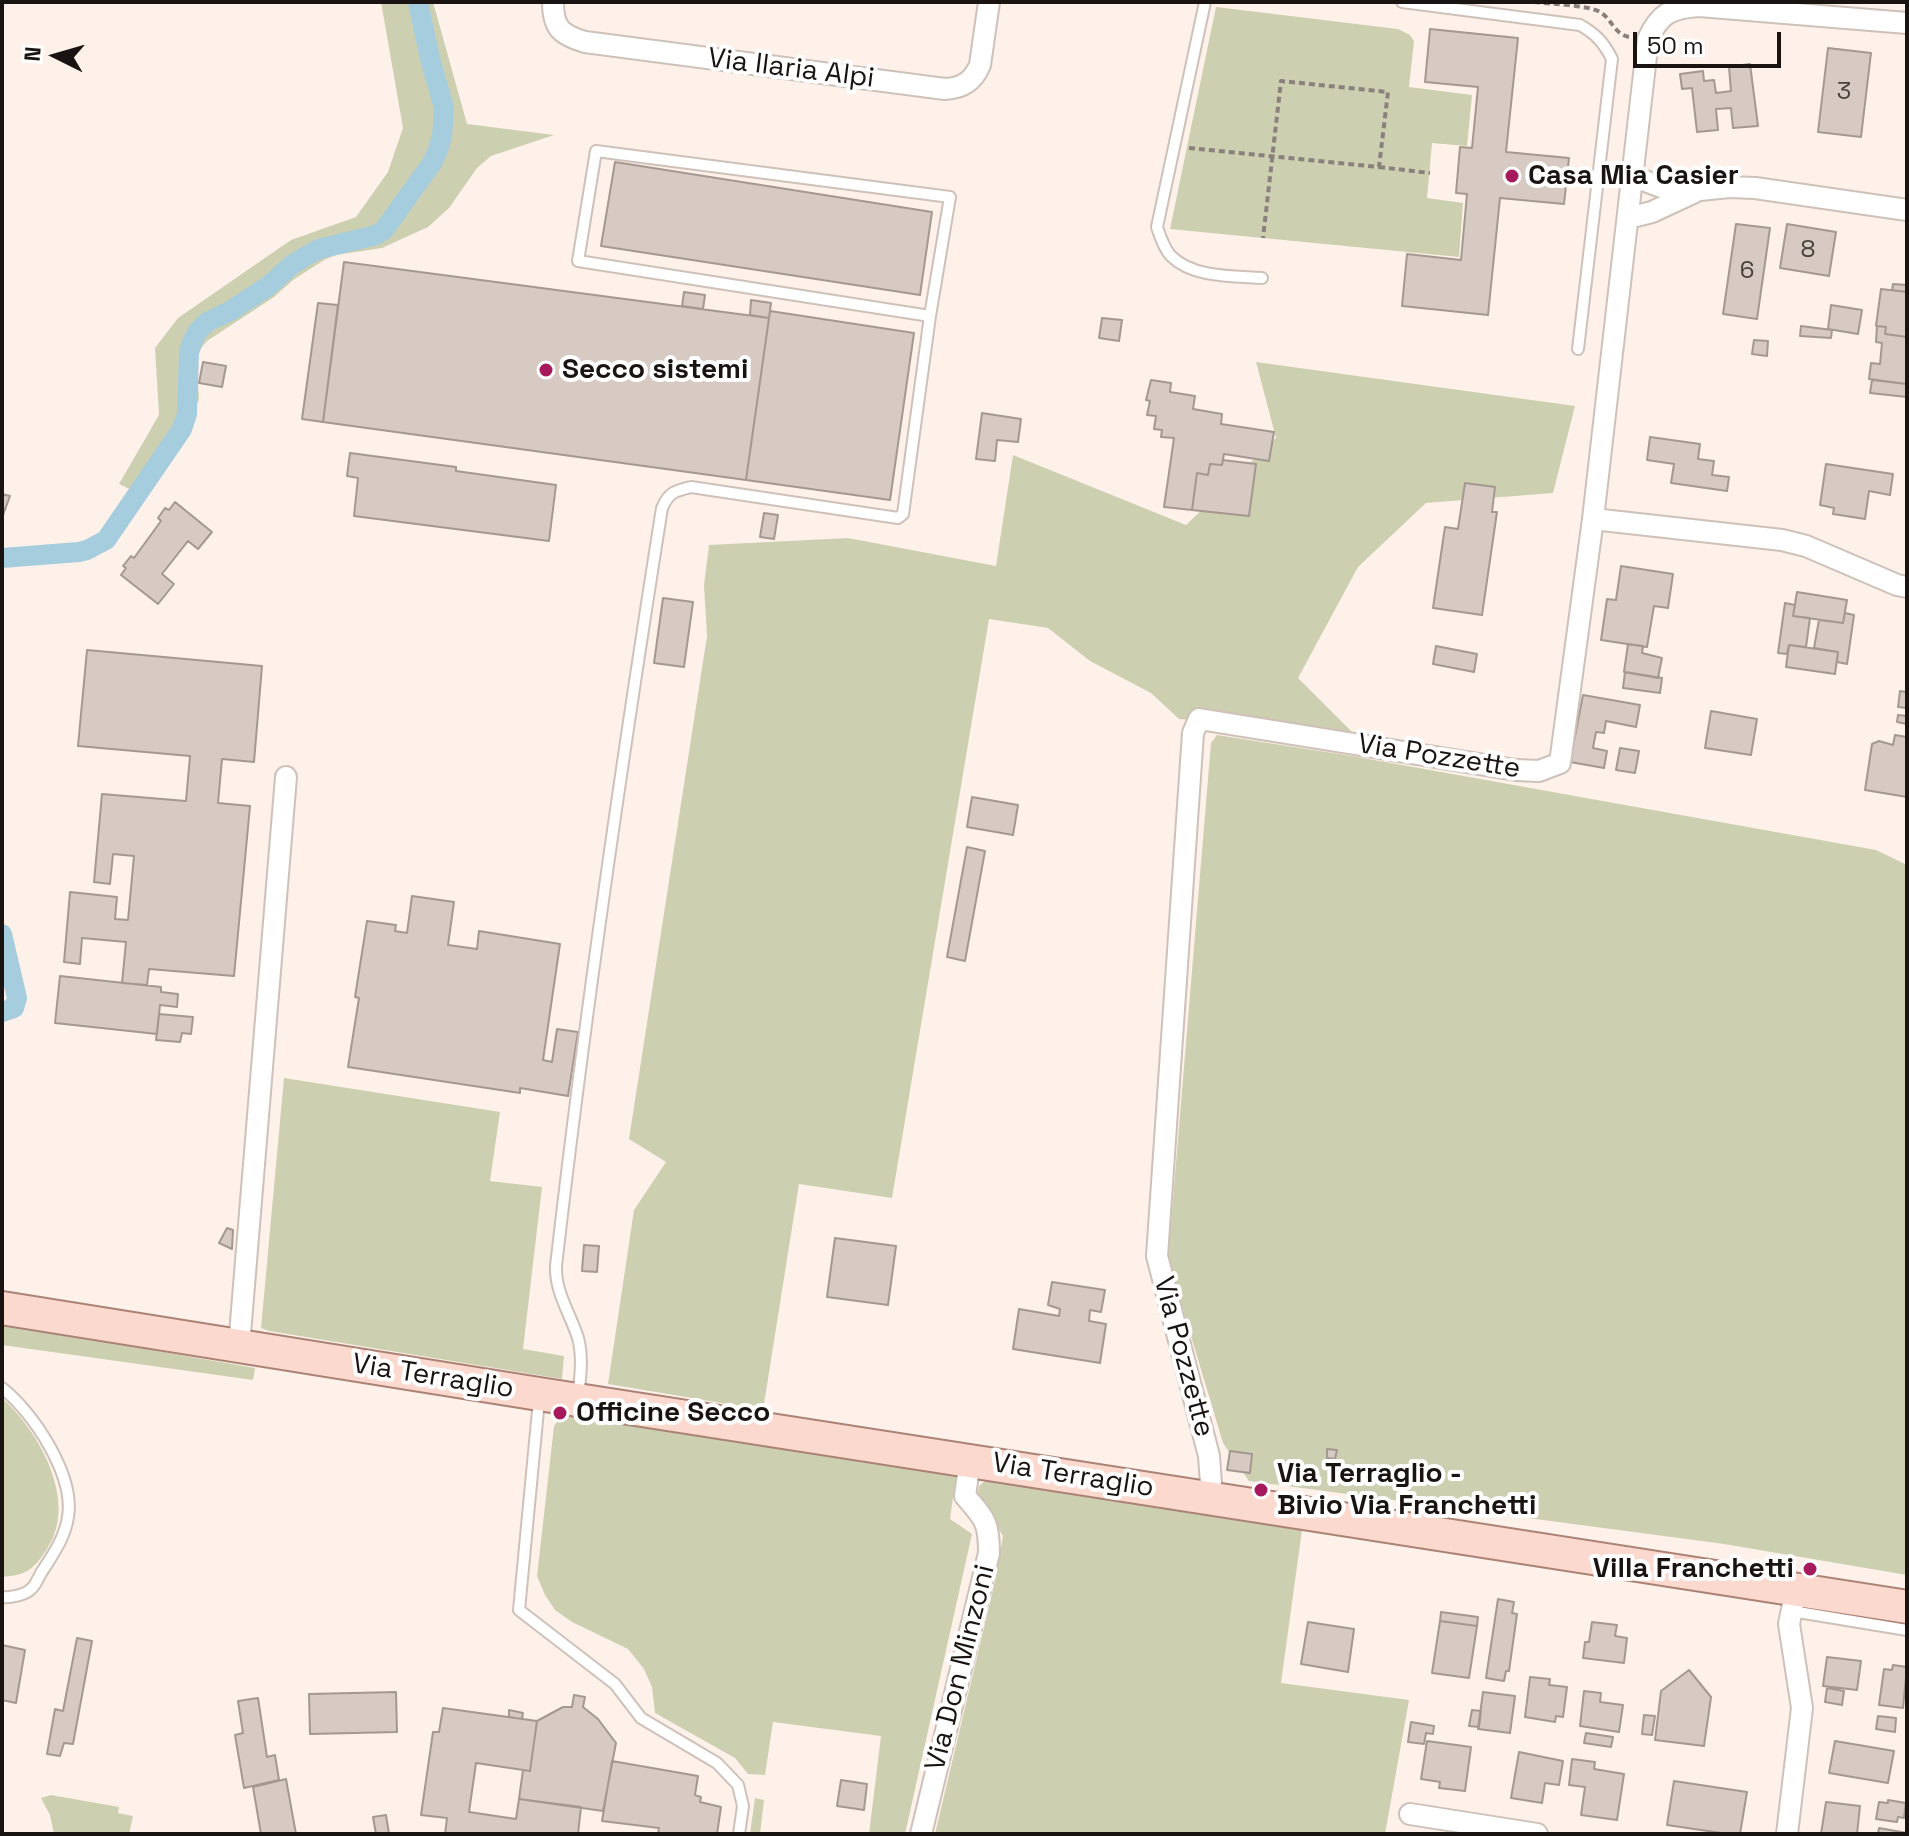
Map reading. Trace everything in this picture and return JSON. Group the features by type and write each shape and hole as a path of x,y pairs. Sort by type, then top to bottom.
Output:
{"main road":[{"name":"Via Terraglio","path":"2,1308 1212,1498 1794,1600 1907,1607"}],"street":[{"name":"Via Ilaria Alpi","path":"553,2 558,27 570,38 585,42 945,89 961,87 977,72 989,2"},
{"name":"Via Pozzette","path":"1212,1498 1209,1456 1157,1256 1193,733 1199,719 1516,770 1539,771 1560,763 1593,519 1648,39 1660,18 1684,7 1699,6 1907,23"},
{"path":"1632,176 1681,192 1729,187 1755,188 1907,210"},
{"path":"1628,218 1652,212 1699,190"},
{"path":"1593,519 1782,540 1806,546 1907,587"},
{"path":"239,1346 286,777"},
{"name":"Via Don Minzoni","path":"921,1834 989,1553 989,1536 984,1518 965,1496 970,1460"},
{"path":"1787,1834 1802,1708 1789,1624 1794,1600"},
{"path":"1410,1814 1537,1834"}],"lane":[{"path":"1205,2 1157,227 1169,255 1189,268 1262,278"},
{"path":"1402,2 1580,25 1595,33 1612,59 1578,349"},
{"path":"577,1400 581,1377 578,1339 558,1287 556,1266 577,1081 616,798 662,508 667,496 691,487 898,518 903,514 950,197 596,151 578,261 930,316"},
{"path":"2,1388 26,1411 49,1447 66,1482 69,1517 60,1543 31,1589 10,1598 2,1597"},
{"path":"539,1394 519,1610 615,1684 641,1718 717,1763 738,1785 743,1806 739,1834"},
{"path":"1794,1600 1907,1630"}],"path":[{"path":"1263,238 1281,81 1388,92 1379,167"},
{"path":"1174,147 1430,173"}],"green space":[{"path":"381,2 433,2 467,124 554,135 491,156 477,168 449,208 428,227 382,248 336,255 324,260 207,341 197,362 199,400 187,414 182,429 138,493 119,484 159,415 155,348 178,318 291,240 356,217 388,172 403,128"},
{"path":"1216,7 1398,29 1414,41 1409,87 1472,95 1467,146 1432,143 1427,198 1463,203 1459,257 1170,229"},
{"path":"1256,362 1575,406 1553,493 1426,503 1358,567 1298,678 1362,742 1243,723 1179,719 1151,693 1090,661 1048,628 989,619 892,1198 799,1184 763,1410 608,1384 634,1210 666,1162 629,1139 707,636 704,585 709,545 848,538 996,566 1013,455 1186,525 1276,438"},
{"path":"1217,735 1352,756 1876,850 1907,865 1907,1575 1724,1544 1249,1481 1223,1443 1168,1259 1211,743"},
{"path":"284,1078 500,1112 490,1181 542,1187 523,1349 564,1356 562,1379 261,1328"},
{"path":"2,1324 255,1368 253,1380 2,1345"},
{"path":"2,1398 16,1412 41,1448 57,1489 59,1510 56,1530 38,1562 24,1573 2,1577"},
{"path":"563,1414 956,1476 950,1519 972,1534 905,1834 869,1834 881,1736 773,1722 765,1775 748,1774 735,1758 655,1713 652,1687 644,1669 628,1649 572,1622 555,1610 537,1576 554,1426"},
{"path":"986,1480 1302,1530 1281,1683 1409,1700 1385,1834 935,1834 1003,1536 977,1497 979,1486"},
{"path":"51,1795 119,1807 118,1813 133,1816 129,1834 54,1834 50,1815 41,1798"},
{"path":"755,1798 764,1800 760,1834 750,1834"}],"building":[{"name":"Casa Mia Casier","path":"1430,29 1518,38 1506,152 1569,158 1564,204 1500,198 1488,315 1402,306 1407,254 1461,260 1467,194 1456,193 1460,147 1472,148 1478,87 1425,82"},
{"path":"1828,48 1871,53 1861,137 1818,132"},
{"path":"1750,64 1758,126 1733,128 1731,108 1716,109 1718,130 1697,132 1692,88 1682,89 1680,74 1703,71 1704,81 1714,80 1716,93 1731,91 1729,67"},
{"path":"615,162 932,212 920,295 601,246"},
{"path":"1736,224 1770,228 1757,319 1723,314"},
{"path":"1787,224 1836,232 1829,276 1780,268"},
{"name":"Secco sistemi","path":"344,262 769,318 746,480 323,422"},
{"path":"1893,284 1907,285 1907,292 1892,290"},
{"path":"1881,289 1907,292 1907,337 1885,334 1886,327 1876,326"},
{"path":"684,292 705,295 703,309 682,306"},
{"path":"751,300 771,303 769,318 750,315"},
{"path":"318,303 338,305 323,422 302,419"},
{"path":"1831,305 1862,310 1858,334 1828,329"},
{"path":"770,311 914,333 890,500 746,480"},
{"path":"1102,318 1122,320 1119,341 1099,338"},
{"path":"1801,326 1832,330 1831,338 1800,336"},
{"path":"1877,326 1886,327 1885,334 1907,337 1907,384 1869,379 1871,363 1880,364 1882,343 1876,342"},
{"path":"1754,340 1768,341 1767,356 1752,354"},
{"path":"203,362 226,366 222,387 199,383"},
{"path":"1151,380 1171,383 1170,392 1195,396 1193,409 1222,414 1221,424 1274,432 1269,461 1224,454 1222,465 1210,464 1208,475 1197,473 1192,510 1164,507 1174,438 1161,437 1162,430 1154,429 1156,416 1147,415 1150,401 1146,400"},
{"path":"1872,380 1907,384 1907,397 1870,393"},
{"path":"982,413 1021,419 1018,442 997,440 995,461 976,459"},
{"path":"1650,437 1700,444 1698,459 1714,461 1712,475 1729,477 1727,491 1671,483 1674,464 1647,460"},
{"path":"350,453 456,467 456,471 556,485 549,541 354,516 358,478 347,476"},
{"path":"1223,460 1256,464 1249,516 1192,510 1197,473 1208,475 1210,464 1222,465"},
{"path":"1826,464 1893,474 1890,495 1869,491 1865,519 1833,514 1834,508 1820,505"},
{"path":"1465,483 1495,487 1492,512 1497,512 1482,615 1433,608 1445,527 1458,529"},
{"path":"2,494 10,496 3,515 2,515"},
{"path":"175,502 212,532 198,549 188,541 162,574 174,584 158,604 121,575 126,568 123,566 131,556 134,558 161,521 158,518 165,508 169,510"},
{"path":"764,513 778,515 774,539 760,537"},
{"path":"1621,566 1673,574 1668,608 1654,606 1647,647 1601,640 1607,599 1616,600"},
{"path":"1797,592 1847,600 1843,623 1793,616"},
{"path":"663,598 693,602 684,667 654,663"},
{"path":"1785,603 1795,605 1793,616 1810,618 1806,647 1789,645 1787,654 1778,653"},
{"path":"1845,613 1854,615 1847,664 1837,662 1838,652 1814,648 1819,620 1843,623"},
{"path":"1628,644 1643,646 1642,653 1662,658 1658,678 1624,672"},
{"path":"1789,645 1838,652 1835,674 1786,667"},
{"path":"1436,646 1477,654 1474,672 1433,664"},
{"path":"87,650 262,666 254,762 222,759 218,803 250,806 234,976 149,969 147,985 122,983 126,942 82,938 80,964 64,962 70,892 117,897 115,919 128,920 134,856 113,854 110,884 94,882 102,794 186,801 190,756 78,746"},
{"path":"1625,672 1662,678 1660,693 1623,688"},
{"path":"1900,691 1907,692 1907,708 1898,707"},
{"path":"1583,695 1640,705 1636,727 1606,721 1604,733 1596,732 1593,748 1607,751 1604,768 1570,762"},
{"path":"1711,711 1757,719 1751,755 1705,748"},
{"path":"1898,715 1907,716 1907,724 1897,722"},
{"path":"1895,735 1907,737 1907,797 1865,790 1872,744 1879,741 1893,745"},
{"path":"1620,748 1639,751 1635,773 1616,770"},
{"path":"972,797 1018,805 1013,835 967,827"},
{"path":"967,847 985,851 965,961 947,957"},
{"path":"412,896 454,902 448,945 477,949 479,931 560,944 543,1060 552,1062 557,1029 578,1032 568,1096 520,1088 520,1093 348,1067 367,921 396,925 395,931 407,933"},
{"path":"60,976 161,987 161,992 178,994 177,1007 160,1005 157,1034 55,1023"},
{"path":"159,1014 193,1017 191,1034 182,1033 180,1042 156,1040"},
{"path":"227,1228 233,1230 232,1249 219,1243"},
{"path":"835,1238 896,1246 888,1305 827,1297"},
{"path":"584,1245 599,1246 597,1272 582,1271"},
{"path":"1052,1282 1105,1290 1101,1312 1090,1310 1089,1321 1106,1324 1100,1363 1013,1349 1019,1309 1059,1316 1060,1309 1048,1305"},
{"path":"1327,1449 1337,1450 1335,1459 1327,1458"},
{"path":"1230,1451 1252,1454 1250,1473 1227,1470"},
{"path":"1498,1599 1514,1602 1512,1613 1517,1614 1509,1671 1506,1671 1504,1681 1486,1678"},
{"path":"1441,1612 1478,1617 1477,1626 1440,1621"},
{"path":"1440,1621 1477,1626 1469,1678 1432,1673"},
{"path":"1308,1622 1354,1629 1348,1672 1301,1664"},
{"path":"1592,1622 1617,1625 1615,1636 1627,1638 1624,1663 1583,1658"},
{"path":"77,1638 92,1641 73,1744 64,1743 60,1756 47,1754 55,1709 63,1711"},
{"path":"2,1645 25,1650 16,1703 2,1700"},
{"path":"1827,1657 1861,1661 1857,1690 1823,1686"},
{"path":"1893,1665 1907,1667 1903,1708 1879,1705 1884,1669 1892,1670"},
{"path":"1689,1670 1711,1697 1704,1746 1655,1740 1661,1691"},
{"path":"1530,1677 1550,1679 1549,1685 1567,1687 1563,1717 1556,1716 1555,1722 1525,1717"},
{"path":"1827,1688 1844,1691 1842,1705 1825,1702"},
{"path":"1584,1691 1601,1693 1600,1702 1623,1705 1619,1732 1580,1726"},
{"path":"396,1692 397,1732 310,1734 309,1694"},
{"path":"1483,1692 1515,1696 1510,1733 1478,1729"},
{"path":"574,1695 585,1697 583,1707 598,1719 616,1743 603,1811 519,1799 523,1770 530,1771 537,1721 563,1707 572,1707"},
{"path":"258,1698 267,1757 275,1755 279,1780 244,1788 235,1735 243,1733 238,1701"},
{"path":"443,1708 537,1721 530,1771 476,1763 469,1812 516,1819 519,1799 581,1807 578,1834 445,1834 447,1818 421,1815 433,1732 439,1732"},
{"path":"509,1710 523,1713 522,1719 509,1717"},
{"path":"1472,1710 1481,1711 1479,1727 1469,1726"},
{"path":"1644,1715 1655,1716 1652,1735 1642,1734"},
{"path":"1878,1716 1896,1718 1895,1732 1876,1729"},
{"path":"1411,1722 1434,1726 1433,1734 1426,1733 1424,1744 1408,1742"},
{"path":"1586,1733 1613,1737 1611,1747 1584,1743"},
{"path":"1427,1741 1471,1747 1465,1791 1439,1788 1440,1782 1421,1779"},
{"path":"1835,1741 1894,1751 1888,1783 1829,1773"},
{"path":"1519,1752 1563,1761 1559,1785 1545,1783 1542,1803 1511,1798"},
{"path":"1572,1759 1595,1762 1594,1769 1624,1774 1617,1820 1581,1815 1585,1787 1569,1785"},
{"path":"612,1761 698,1776 695,1795 701,1797 700,1802 721,1807 717,1834 658,1834 659,1828 602,1821"},
{"path":"286,1779 296,1834 261,1834 253,1787"},
{"path":"841,1780 867,1784 864,1810 837,1806"},
{"path":"1674,1781 1747,1792 1740,1834 1667,1825"},
{"path":"1888,1800 1906,1803 1904,1818 1898,1817 1897,1822 1876,1819 1879,1802 1888,1803"},
{"path":"1826,1802 1860,1806 1857,1834 1821,1834"},
{"path":"386,1815 389,1834 376,1834 373,1817"},
{"path":"1879,1828 1907,1833 1907,1834 1878,1834"}],"waterway":[{"path":"2,558 79,552 106,540 182,429 187,414 189,352 198,331 207,322 267,287 306,256 319,249 376,235 384,230 432,163 442,136 444,108 418,2"},
{"path":"2,934 17,998 14,1008 2,1012"}],"place":[{"name":"Casa Mia Casier","path":"1512,176"},
{"name":"Secco sistemi","path":"546,370"},
{"name":"Officine Secco","path":"560,1413"},
{"name":"Via Terraglio - Bivio Via Franchetti","path":"1261,1490"},
{"name":"Villa Franchetti","path":"1810,1569"}]}
